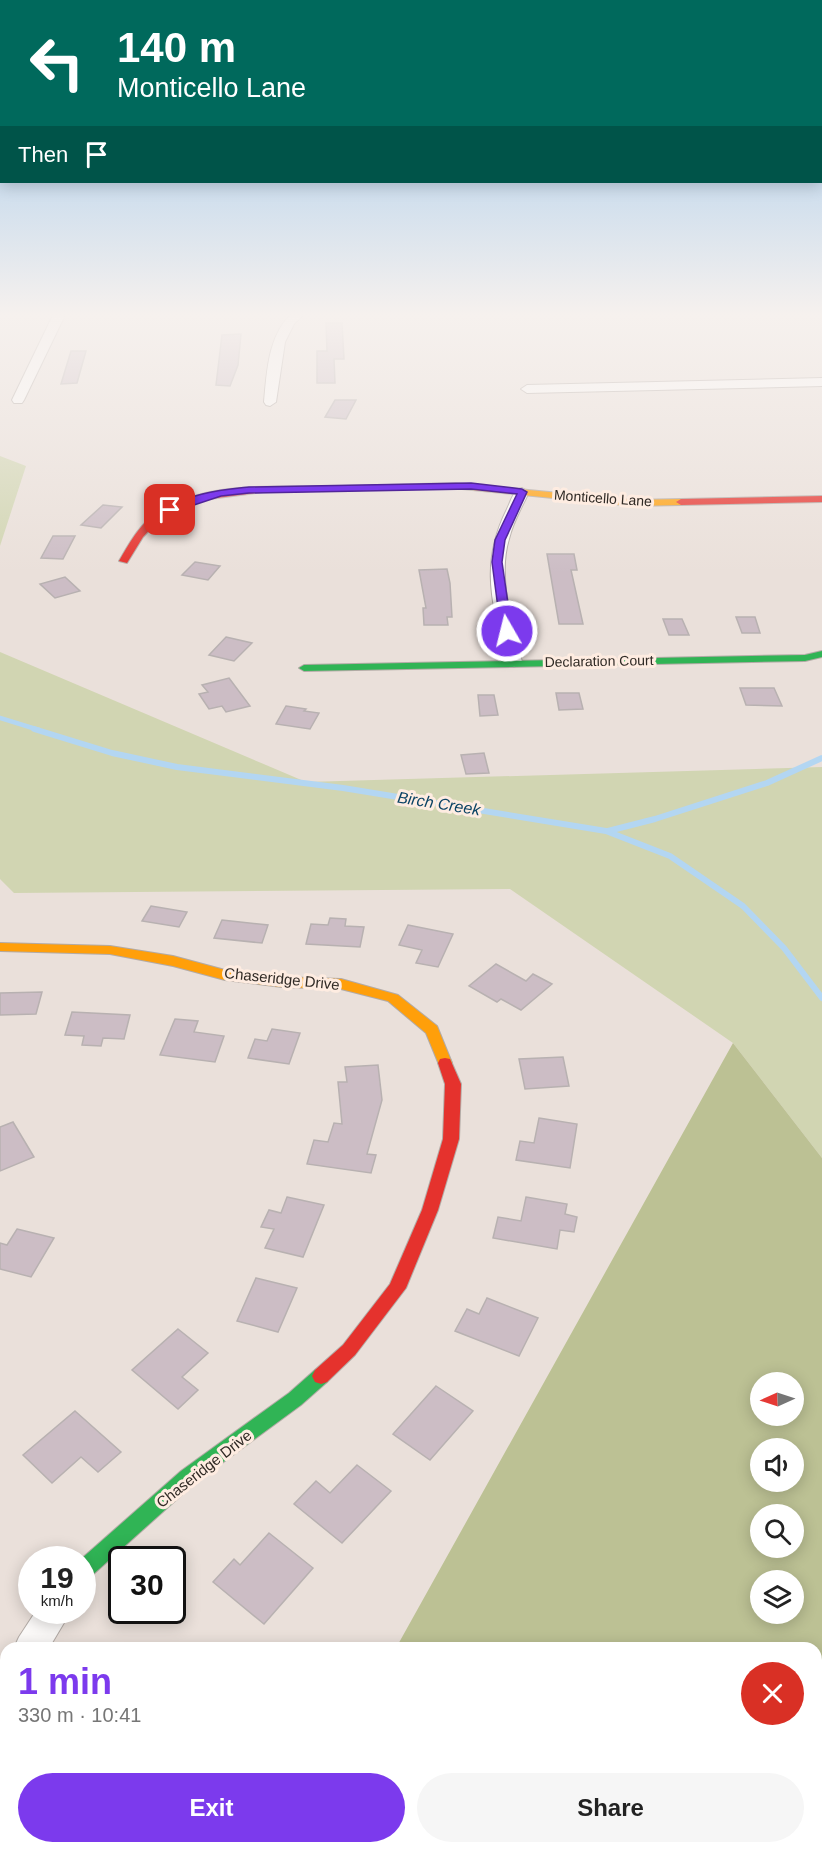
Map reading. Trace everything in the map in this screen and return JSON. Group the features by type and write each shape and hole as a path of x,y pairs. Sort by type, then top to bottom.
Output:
{"street":[{"name":"Monticello Lane","path":"124,561 137,536 154,520 186,504 221,493 249,490 471,486 632,502 822,499"},
{"path":"514,662 497,562 500,540 522,492"},
{"name":"Declaration Court","path":"304,668 514,662 805,658 822,654"},
{"name":"Chaseridge Drive","path":"0,947 110,950 173,961 225,975 282,982 341,984 393,998 432,1030 453,1084 451,1139 430,1210 397,1288 349,1350 295,1400 188,1477 96,1559"},
{"path":"34,1642 46,1624"}],"green space":[{"path":"0,456 26,466 0,546"},
{"path":"0,652 306,782 822,767 822,1158 733,1043 510,889 14,893 0,879"},
{"path":"733,1043 822,1158 822,1642 399,1642"}],"building":[{"path":"335,400 356,400 346,419 325,417"},
{"path":"103,505 122,507 101,528 81,525"},
{"path":"53,536 75,536 63,559 41,558"},
{"path":"547,554 574,554 577,570 571,570 583,624 559,624"},
{"path":"195,562 220,566 208,580 182,575"},
{"path":"447,569 452,617 447,617 448,625 424,625 423,608 426,608 419,570"},
{"path":"65,577 80,591 55,598 40,584"},
{"path":"736,617 755,617 760,633 742,633"},
{"path":"663,619 682,619 689,635 669,635"},
{"path":"226,637 252,643 234,661 209,655"},
{"path":"229,678 250,706 226,712 222,706 209,709 199,694 208,692 202,685"},
{"path":"740,688 774,688 782,706 746,705"},
{"path":"556,693 579,693 583,709 559,710"},
{"path":"478,695 494,695 498,715 480,716"},
{"path":"286,706 319,713 310,729 276,724"},
{"path":"484,753 489,773 466,774 461,755"},
{"path":"151,906 187,912 179,927 142,921"},
{"path":"330,918 346,919 345,926 364,927 360,947 306,944 311,924 328,925"},
{"path":"222,920 268,925 262,943 214,938"},
{"path":"408,925 453,934 438,967 416,963 422,950 399,945"},
{"path":"496,964 526,981 533,974 552,984 521,1010 501,999 497,1002 469,986"},
{"path":"42,992 36,1014 0,1015 0,993"},
{"path":"72,1012 130,1015 124,1039 103,1038 101,1046 82,1045 84,1036 65,1035"},
{"path":"175,1019 198,1021 194,1032 224,1036 215,1062 160,1055"},
{"path":"272,1029 300,1033 289,1064 248,1058 255,1039 267,1041"},
{"path":"563,1057 569,1086 525,1089 519,1059"},
{"path":"378,1065 382,1100 367,1154 376,1155 371,1173 307,1164 314,1140 328,1142 334,1123 342,1124 338,1082 347,1082 345,1067"},
{"path":"539,1118 577,1124 570,1168 516,1160 520,1141 534,1143"},
{"path":"13,1122 34,1157 0,1171 0,1127"},
{"path":"287,1197 324,1205 303,1257 265,1248 274,1229 261,1227 269,1210 281,1213"},
{"path":"526,1197 567,1204 565,1214 577,1217 574,1232 560,1230 557,1249 493,1238 498,1217 521,1221"},
{"path":"17,1229 54,1238 31,1277 0,1269 0,1243 7,1245"},
{"path":"256,1278 297,1288 278,1332 237,1321"},
{"path":"487,1298 538,1318 519,1356 455,1331 467,1309 479,1314"},
{"path":"178,1329 208,1353 182,1377 198,1390 178,1409 132,1370"},
{"path":"436,1386 473,1411 430,1460 393,1434"},
{"path":"75,1411 121,1452 98,1472 81,1457 52,1483 23,1455"},
{"path":"357,1465 391,1491 342,1543 294,1504 316,1481 330,1493"},
{"path":"269,1533 313,1568 264,1624 213,1582 234,1559 240,1565"}],"waterway":[{"name":"Birch Creek","path":"0,718 39,730"},
{"name":"Birch Creek","path":"34,729 112,753 177,767 343,788 606,831 670,856 743,906 784,948 822,998"},
{"path":"608,831 655,819 767,783 822,758"}],"traffic: fast":[{"path":"304,668 805,658 822,654"},
{"path":"96,1559 188,1477 295,1399 321,1376"}],"traffic: slow":[{"path":"455,486 632,503 681,502"},
{"path":"0,947 110,950 173,961 225,975 282,982 341,984 393,998 432,1030 445,1063"}],"traffic: jam":[{"path":"124,561 139,536 160,515 179,505 220,493 263,489 455,486"},
{"path":"681,502 822,499"},
{"path":"321,1376 349,1350 397,1288 430,1210 451,1139 453,1084 445,1063"}],"route":[{"path":"170,510 193,500 221,493 249,490 471,486 522,492 500,540 497,562 507,631"}]}
